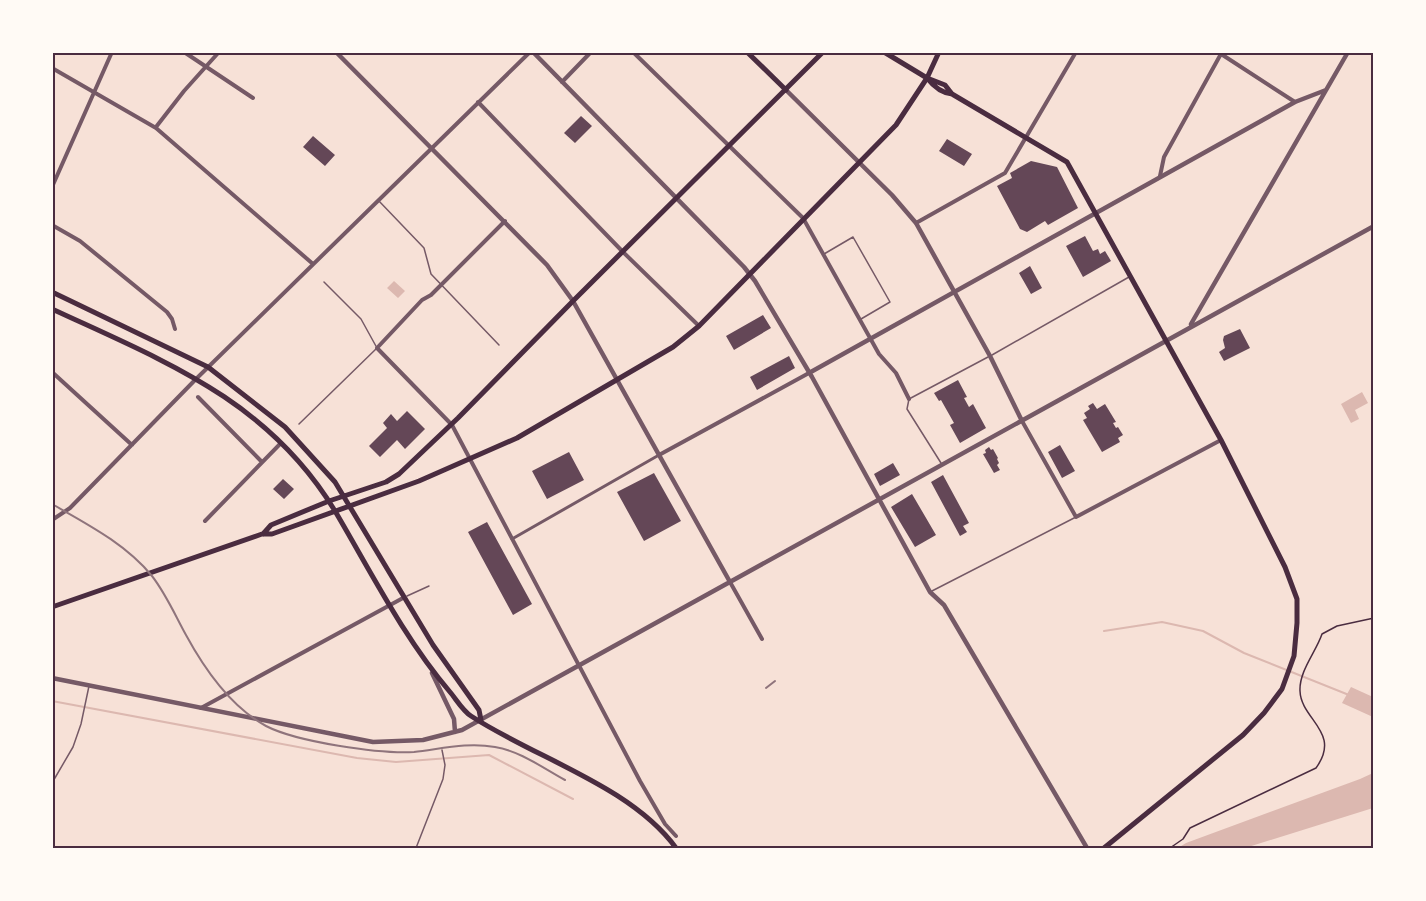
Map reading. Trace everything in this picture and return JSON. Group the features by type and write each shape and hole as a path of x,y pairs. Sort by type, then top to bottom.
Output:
{"main road":[{"path":"747,52 786,90"},
{"path":"262,534 272,525 395,477 452,425 823,52"},
{"path":"884,52 927,78 932,85 944,93 952,94 1067,162 1221,440 1286,567 1296,599 1298,623 1294,656 1282,689 1264,713 1243,735 1104,849"},
{"path":"52,607 262,534 272,534 419,481 517,438 673,347 699,326 896,125 927,78 939,52"},
{"path":"52,292 208,368 285,427 335,482 403,598 479,710 481,720"},
{"path":"52,309 123,341 196,379 226,397 281,442 314,478 429,667 470,715 509,739 630,804 652,821 676,849"}],"street":[{"path":"52,187 96,93 112,52"},
{"path":"184,52 253,98"},
{"path":"156,128 219,52"},
{"path":"336,52 547,265 573,301 762,639"},
{"path":"52,520 70,507 196,379 478,102 532,52 749,273 809,373 930,592 944,604 1087,849"},
{"path":"562,83 591,52"},
{"path":"633,52 803,218 879,354 896,373 909,399"},
{"path":"916,223 1005,173 1076,52"},
{"path":"1190,326 1348,52"},
{"path":"1160,176 1164,157 1220,53 1295,102"},
{"path":"52,68 156,128 314,264"},
{"path":"786,90 892,195 916,223 1076,517 1221,440"},
{"path":"512,539 1160,176 1295,102 1326,90"},
{"path":"478,102 623,252 699,326"},
{"path":"505,221 384,338 377,348 452,425 639,781 665,824 676,836"},
{"path":"52,225 80,241 167,312 175,329"},
{"path":"52,678 373,742 423,740 455,732 481,720 1374,226"},
{"path":"52,372 132,445"},
{"path":"198,398 261,461"},
{"path":"205,521 281,442"},
{"path":"200,708 403,598"},
{"path":"429,667 454,718 455,732"}],"lane":[{"path":"378,200 424,248 431,274 440,285 499,345"},
{"path":"824,254 853,237 890,302 860,319"},
{"path":"943,465 908,409 909,399 1130,277"},
{"path":"299,424 377,348 361,319 324,282"},
{"path":"930,592 1076,517"},
{"path":"403,598 429,586"},
{"path":"52,783 73,747 90,685"},
{"path":"416,849 443,779 445,765 442,750"}],"path":[{"path":"1170,849 1183,839 1190,828 1316,768 1324,758 1325,746 1322,732 1302,701 1300,690 1308,659 1317,648 1322,634 1337,626 1374,618"}],"shaded area":[{"path":"394,281 405,291 398,298 387,288"},
{"path":"1362,392 1368,403 1355,410 1359,419 1351,423 1341,404"},
{"path":"1351,687 1373,697 1373,717 1342,703"},
{"path":"1373,773 1373,808 1245,848 1178,848 1186,843"}],"building":[{"path":"581,116 592,126 575,143 564,133"},
{"path":"313,136 335,155 325,166 303,147"},
{"path":"947,139 972,154 964,166 939,151"},
{"path":"1031,161 1057,167 1078,208 1048,225 1045,221 1027,232 1020,229 997,186 1012,178 1010,173"},
{"path":"1085,236 1093,251 1098,249 1100,254 1105,251 1111,261 1083,277 1066,246"},
{"path":"1030,266 1042,288 1031,294 1019,273"},
{"path":"763,315 771,328 734,350 726,336"},
{"path":"1240,329 1250,348 1224,361 1219,352 1225,348 1224,336"},
{"path":"789,356 795,368 757,390 750,377"},
{"path":"958,380 967,397 964,398 969,407 973,404 986,428 960,443 950,425 954,423 941,400 939,401 934,393"},
{"path":"1093,403 1097,409 1105,404 1116,422 1113,423 1123,435 1118,438 1120,442 1102,452 1083,420 1087,418 1084,413 1090,409 1088,406"},
{"path":"407,411 425,429 405,449 397,440 380,457 369,446 387,428 383,423 391,414 397,421"},
{"path":"1060,445 1075,471 1062,478 1048,452"},
{"path":"989,447 993,449 999,463 997,465 1000,470 994,473 983,454"},
{"path":"569,452 584,480 547,499 532,471"},
{"path":"893,463 900,475 880,486 874,474"},
{"path":"654,473 681,521 644,541 617,492"},
{"path":"943,475 969,523 963,526 967,532 960,536 931,482"},
{"path":"283,479 294,489 284,499 273,489"},
{"path":"912,494 936,535 915,547 891,507"},
{"path":"487,522 532,604 513,615 468,532"}],"waterway":[{"path":"1104,631 1162,622 1203,631 1244,653 1349,695"},
{"path":"52,701 357,758 396,762 489,755 573,799"}],"railway":[{"path":"52,504 118,544 142,565 162,590 193,648 210,674 241,709 266,726 317,742 380,751 414,752 464,746 495,747 522,756 565,780"},
{"path":"766,688 775,681"}]}
